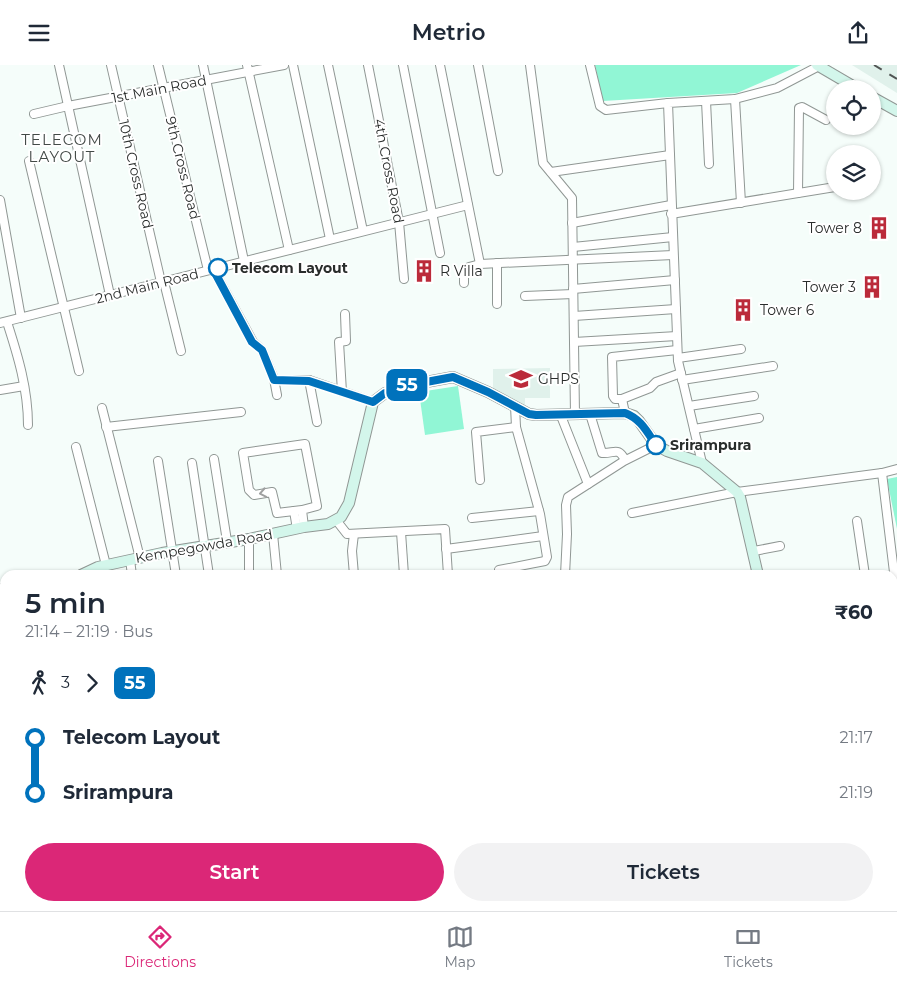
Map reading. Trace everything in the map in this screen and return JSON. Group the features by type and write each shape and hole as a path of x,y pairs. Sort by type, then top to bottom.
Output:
{"street":[{"path":"59,65 110,295"},
{"name":"10th Cross Road","path":"111,65 181,351"},
{"name":"9th Cross Road","path":"158,65 210,270 252,342 262,350 274,380 277,395"},
{"path":"203,65 244,261"},
{"name":"1st Main Road","path":"34,114 206,80 248,68 284,65"},
{"path":"293,65 330,239"},
{"path":"328,65 363,231"},
{"name":"4th Cross Road","path":"368,65 400,222 404,279"},
{"path":"403,65 440,253"},
{"path":"440,65 480,264"},
{"path":"478,65 498,171"},
{"path":"530,65 543,163 572,198 575,415"},
{"path":"590,65 600,106 606,110 668,103 735,99 777,88 818,66 842,80"},
{"path":"248,68 289,250"},
{"path":"735,99 741,203"},
{"path":"706,101 709,164"},
{"path":"881,102 897,111"},
{"path":"668,103 678,354 681,377 702,463"},
{"path":"798,193 799,109 802,107 826,119"},
{"path":"551,172 670,155"},
{"path":"30,161 79,371"},
{"path":"671,214 826,188"},
{"path":"0,200 21,318"},
{"name":"2nd Main Road","path":"4,322 468,205"},
{"path":"572,223 671,205"},
{"path":"572,247 673,237"},
{"path":"464,283 464,272 469,267 480,264 673,255"},
{"path":"497,263 497,304"},
{"path":"525,296 675,279"},
{"path":"574,316 676,309"},
{"path":"342,392 339,342 346,341 345,314"},
{"path":"4,322 19,361 28,408 28,425"},
{"path":"574,342 677,336"},
{"path":"741,349 612,357 613,396 615,399 622,399 650,388 656,382 681,377 773,366"},
{"path":"448,570 445,529 347,534 332,522 341,517 349,503 373,402 385,393 410,385 453,377 488,392 529,414 561,416 625,413 634,416 656,445 667,451 702,463 737,492 754,551 757,570"},
{"path":"274,380 309,381 373,402"},
{"path":"309,381 317,422"},
{"path":"0,390 24,386"},
{"path":"689,406 754,396"},
{"path":"622,399 625,413"},
{"path":"102,407 135,559 133,570"},
{"path":"499,570 545,561 547,557 539,511 516,427 515,407"},
{"path":"106,427 241,412"},
{"path":"590,415 602,453 618,451 625,460"},
{"path":"561,416 588,484"},
{"path":"694,429 758,418"},
{"path":"480,480 476,432 516,427"},
{"path":"305,444 317,506 298,510 277,513 272,491 254,495 249,489 243,453 305,444"},
{"path":"565,570 566,505 568,497 625,460 656,445"},
{"path":"76,447 102,569"},
{"path":"214,459 227,541"},
{"path":"158,461 176,570"},
{"path":"192,463 208,570"},
{"path":"632,513 737,492 882,473 897,469"},
{"path":"882,473 892,570"},
{"path":"298,510 300,528"},
{"path":"472,519 539,511"},
{"path":"857,521 864,570"},
{"name":"Kempegowda Road","path":"102,569 135,559 174,551 227,541 249,539 332,522"},
{"path":"401,532 404,570"},
{"path":"273,534 277,570"},
{"path":"354,534 352,551 354,570"},
{"path":"446,549 543,536"},
{"path":"249,539 249,570"},
{"path":"754,551 780,546"}],"shaded area":[{"path":"595,65 801,65 737,93 603,101"},
{"path":"852,65 897,65 897,93 881,83 881,80 876,80"},
{"name":"GHPS","path":"550,368 550,398 525,398 525,408 493,390 493,369"},
{"path":"458,386 464,429 425,435 419,392"},
{"path":"897,477 897,529 887,479"}],"railway":[{"path":"874,65 897,79"}],"bus line":[{"name":"55","path":"218,268 213,269 252,342 262,350 274,380 309,381 373,402 385,393 410,385 456,377 529,414 561,416 625,413 634,416 656,445"}],"place":[{"name":"Tower 8","path":"879,228"},
{"name":"Telecom Layout","path":"218,268"},
{"name":"R Villa","path":"424,271"},
{"name":"Tower 3","path":"872,287"},
{"name":"Tower 6","path":"743,310"},
{"name":"GHPS","path":"521,379"},
{"name":"Srirampura","path":"656,445"}],"district":[{"name":"TELECOM LAYOUT","path":"62,148"}]}
